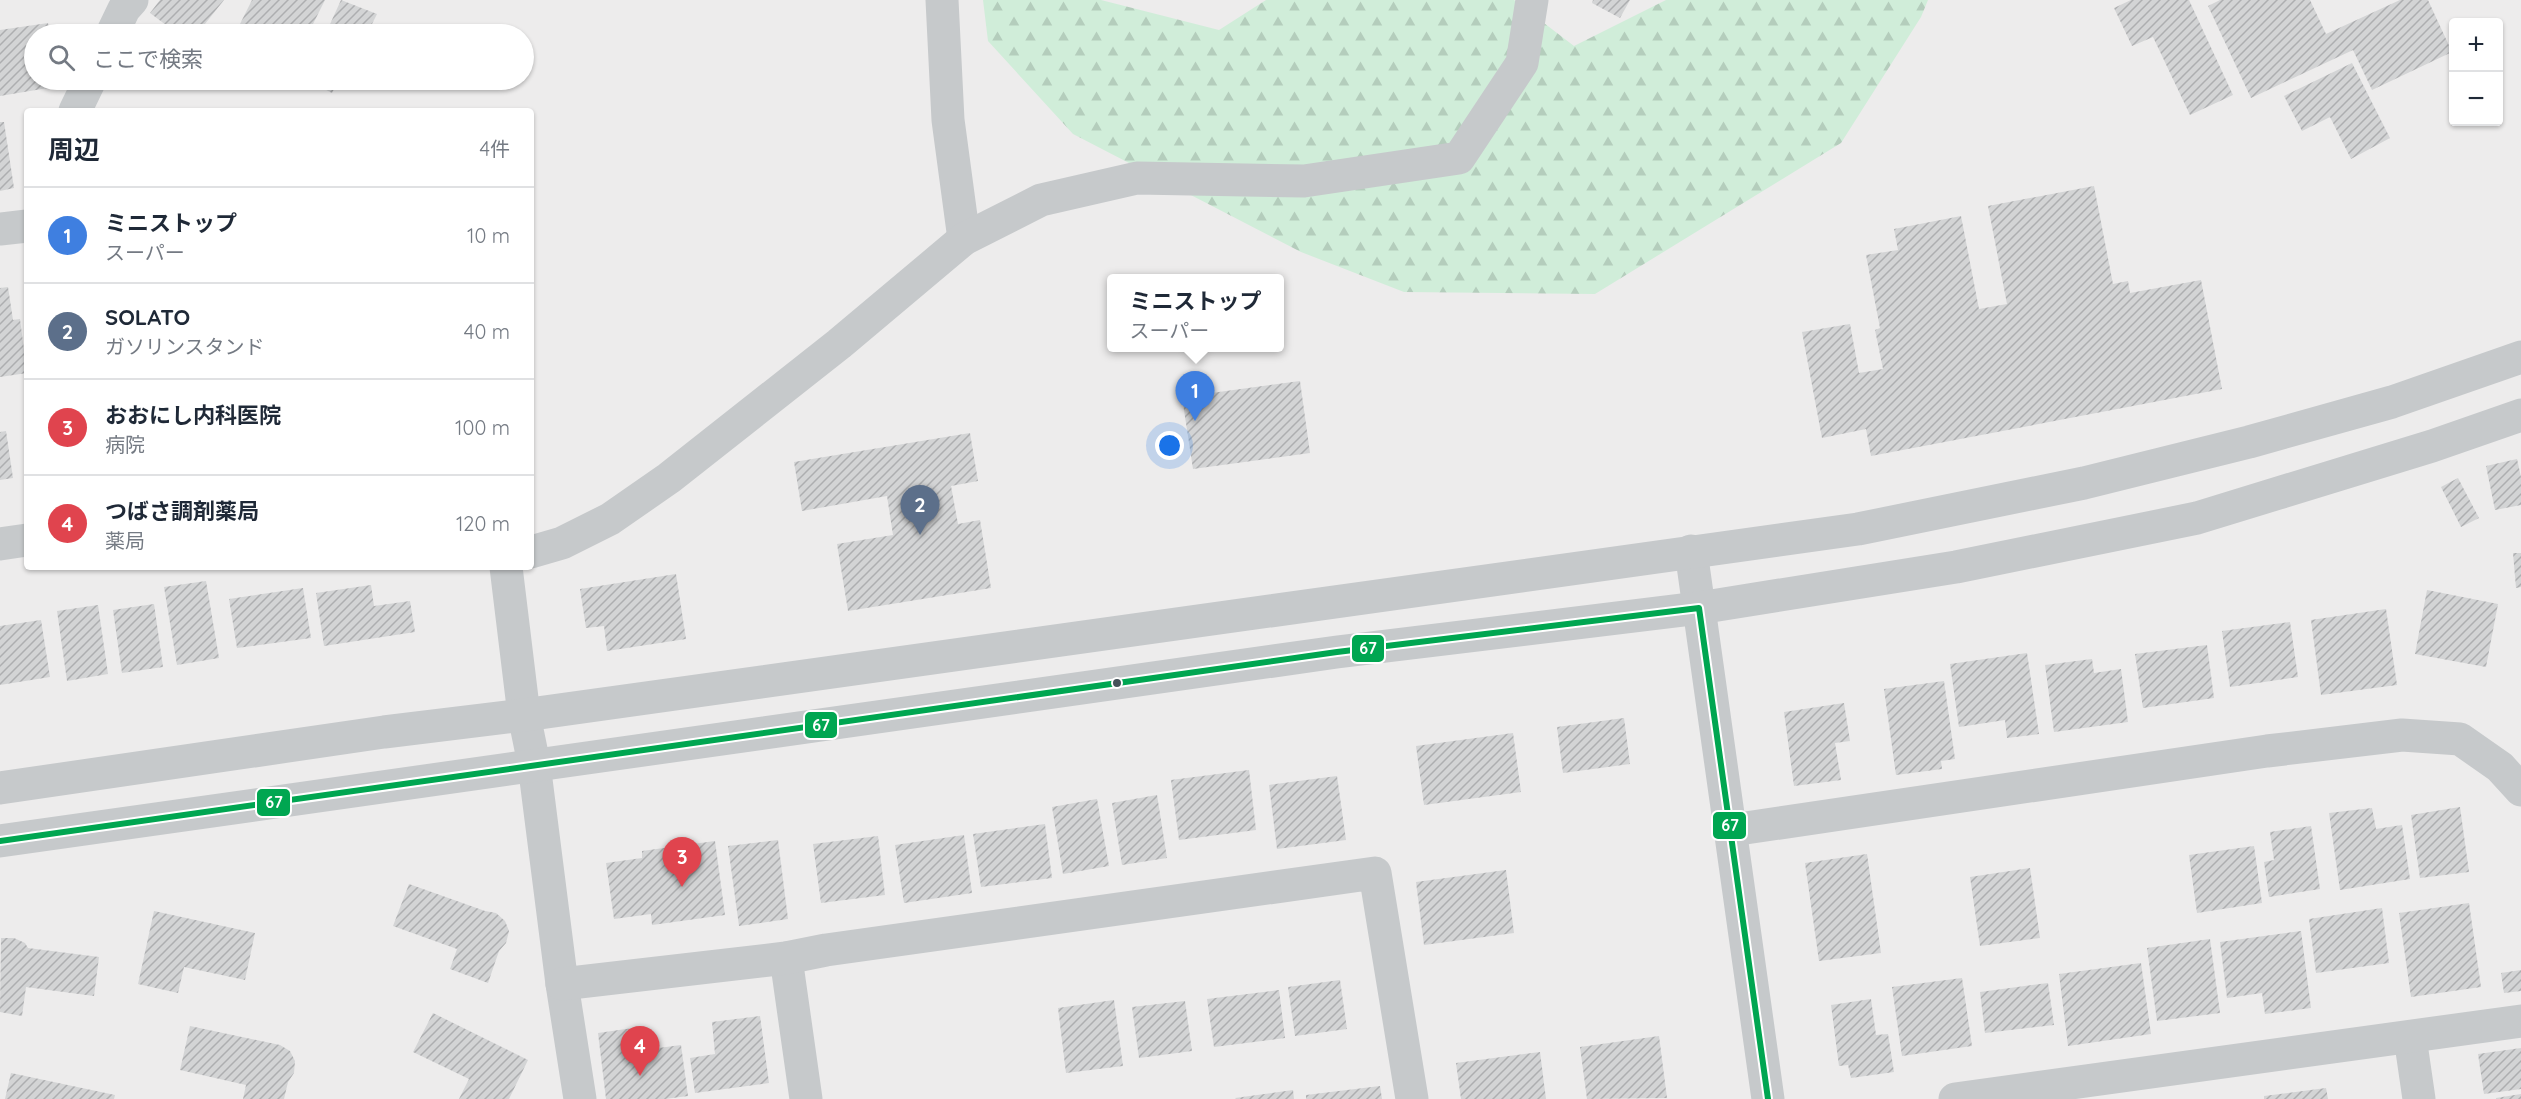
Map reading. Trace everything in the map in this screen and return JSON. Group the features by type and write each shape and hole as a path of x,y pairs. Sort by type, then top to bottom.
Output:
{"street":[{"path":"942,0 948,120 964,239"},
{"path":"534,551 562,543 610,519 669,478 839,344 964,239 1041,200 1137,178 1304,181 1459,158 1522,63 1532,0"},
{"path":"76,108 85,90"},
{"path":"0,230 24,226"},
{"path":"0,788 384,732 524,715 1858,529 2084,483 2249,442 2392,402 2521,357"},
{"path":"0,841 1337,652 1699,608 1956,567 2198,518 2432,446 2521,415"},
{"path":"0,544 24,540"},
{"path":"1691,551 1768,1099"},
{"path":"506,570 524,715 534,764 562,984 580,1099"},
{"path":"1731,830 2267,751 2402,735 2460,739 2500,767 2521,790"},
{"path":"562,984 786,958 826,950 1375,873 1412,1099"},
{"path":"786,958 806,1099"},
{"path":"1955,1099 2109,1088 2410,1037 2521,1021"},
{"path":"2410,1037 2419,1099"}],"green space":[{"path":"983,0 1101,0 1219,30 1266,0 1514,0 1574,46 1666,0 1928,0 1921,17 1841,143 1595,294 1404,292 1301,252 1073,134 988,41"}],"building":[{"path":"160,0 224,0 205,24 165,24 150,13"},
{"path":"252,0 325,0 313,24 240,24"},
{"path":"341,0 377,14 372,24 330,24"},
{"path":"1593,0 1630,0 1620,18 1592,3"},
{"path":"2131,0 2189,0 2233,95 2190,115 2153,37 2132,46 2114,8"},
{"path":"2220,0 2310,0 2326,34 2400,0 2428,0 2449,46 2449,53 2372,90 2353,50 2251,98 2208,6"},
{"path":"24,26 24,90 36,90 0,96 0,30"},
{"path":"2352,63 2390,138 2351,159 2330,117 2302,131 2284,96"},
{"path":"0,122 4,122 14,188 0,191"},
{"path":"2094,186 2113,284 2128,281 2130,293 2201,280 2222,389 1871,456 1866,429 1822,438 1802,332 1850,324 1859,373 1883,369 1875,330 1880,328 1866,255 1898,250 1894,229 1961,216 1979,309 2007,304 1988,206"},
{"path":"8,287 13,320 20,319 24,373 0,377 0,288"},
{"path":"1300,381 1310,453 1193,469 1182,397"},
{"path":"6,431 13,478 0,480 0,432"},
{"path":"970,433 978,481 951,486 958,524 980,520 991,588 848,611 837,544 893,535 887,496 802,511 794,462"},
{"path":"2517,459 2521,477 2521,505 2495,510 2486,466"},
{"path":"2458,478 2479,518 2461,527 2441,487"},
{"path":"2513,553 2521,553 2521,587 2516,588"},
{"path":"676,574 686,639 607,651 604,626 586,628 580,589"},
{"path":"206,581 219,658 177,665 164,587"},
{"path":"371,585 374,606 410,601 415,632 324,646 316,593"},
{"path":"303,588 311,638 237,648 229,599"},
{"path":"2427,590 2498,604 2486,667 2415,654"},
{"path":"154,604 163,667 122,673 113,610"},
{"path":"98,605 108,674 67,681 57,611"},
{"path":"2386,609 2397,685 2321,695 2311,620"},
{"path":"41,620 50,677 0,685 0,626"},
{"path":"2290,622 2298,677 2230,687 2222,631"},
{"path":"2207,645 2214,698 2143,708 2135,654"},
{"path":"2027,653 2039,734 2007,738 2005,720 1959,727 1950,664"},
{"path":"2092,659 2094,673 2121,669 2128,722 2054,732 2045,665"},
{"path":"1944,681 1955,759 1941,761 1942,769 1896,775 1884,689"},
{"path":"1844,703 1850,741 1835,743 1841,780 1794,786 1784,712"},
{"path":"1624,718 1630,764 1563,773 1557,727"},
{"path":"1513,733 1521,792 1424,805 1416,746"},
{"path":"1249,770 1256,830 1179,840 1171,780"},
{"path":"1337,776 1346,840 1277,849 1269,785"},
{"path":"1157,795 1167,858 1122,865 1112,803"},
{"path":"1097,799 1109,866 1063,874 1052,807"},
{"path":"2460,807 2469,872 2420,878 2411,815"},
{"path":"2372,808 2376,829 2402,825 2410,879 2340,890 2329,813"},
{"path":"1045,824 1052,878 981,887 973,834"},
{"path":"2311,826 2320,889 2269,897 2264,862 2274,860 2270,832"},
{"path":"964,835 972,893 904,903 895,845"},
{"path":"878,836 885,895 821,903 813,844"},
{"path":"778,840 788,919 739,926 728,846"},
{"path":"715,841 725,915 652,925 651,914 614,919 606,863 642,858 642,851"},
{"path":"2254,846 2262,903 2197,913 2189,855"},
{"path":"1867,854 1881,953 1819,961 1805,863"},
{"path":"2030,868 2040,938 1980,946 1970,877"},
{"path":"1506,870 1514,933 1424,945 1416,882"},
{"path":"409,884 496,913 505,921 509,931 506,943 499,951 488,983 450,969 457,949 393,926"},
{"path":"2469,903 2481,987 2411,997 2399,913"},
{"path":"2382,908 2389,963 2316,973 2309,919"},
{"path":"154,911 255,933 245,980 184,967 178,993 138,984"},
{"path":"2301,931 2311,1008 2265,1014 2262,993 2227,998 2220,942"},
{"path":"1,938 14,938 25,943 28,948 99,957 94,996 26,987 22,1016 0,1012"},
{"path":"2210,939 2220,1013 2157,1021 2147,948"},
{"path":"2141,963 2151,1034 2068,1046 2059,974"},
{"path":"2521,970 2521,991 2504,993 2501,973"},
{"path":"1962,978 1972,1046 1902,1056 1892,987"},
{"path":"1340,980 1347,1029 1295,1036 1288,987"},
{"path":"2048,983 2054,1025 1985,1033 1980,992"},
{"path":"1279,990 1285,1038 1214,1047 1207,999"},
{"path":"1871,999 1876,1035 1888,1034 1894,1072 1851,1078 1848,1065 1839,1066 1831,1005"},
{"path":"1114,1000 1123,1066 1066,1073 1058,1008"},
{"path":"1185,1001 1192,1051 1139,1058 1132,1007"},
{"path":"433,1013 528,1060 509,1099 459,1099 469,1079 413,1052"},
{"path":"760,1016 769,1083 695,1093 690,1058 715,1054 712,1022"},
{"path":"190,1026 280,1045 290,1051 295,1061 294,1073 288,1082 284,1099 243,1099 246,1085 180,1070"},
{"path":"633,1028 636,1051 681,1045 688,1096 665,1099 606,1099 598,1033"},
{"path":"1659,1036 1667,1098 1587,1099 1580,1047"},
{"path":"2521,1048 2521,1089 2484,1094 2478,1054"},
{"path":"1540,1052 1546,1099 1461,1099 1456,1063"},
{"path":"11,1073 115,1095 114,1099 5,1099"},
{"path":"1380,1086 1382,1099 1306,1099 1306,1095"},
{"path":"2326,1088 2328,1099 2264,1099 2264,1096"},
{"path":"1293,1090 1294,1099 1235,1098"},
{"path":"2521,1094 2521,1099 2496,1099 2496,1098"}],"transit line":[{"name":"67","path":"0,841 1337,652 1699,608 1768,1099"}],"place":[{"name":"ミニストップ","path":"1195,421"},
{"name":"SOLATO","path":"920,535"},
{"name":"おおにし内科医院","path":"682,887"},
{"name":"つばさ調剤薬局","path":"640,1076"}]}
